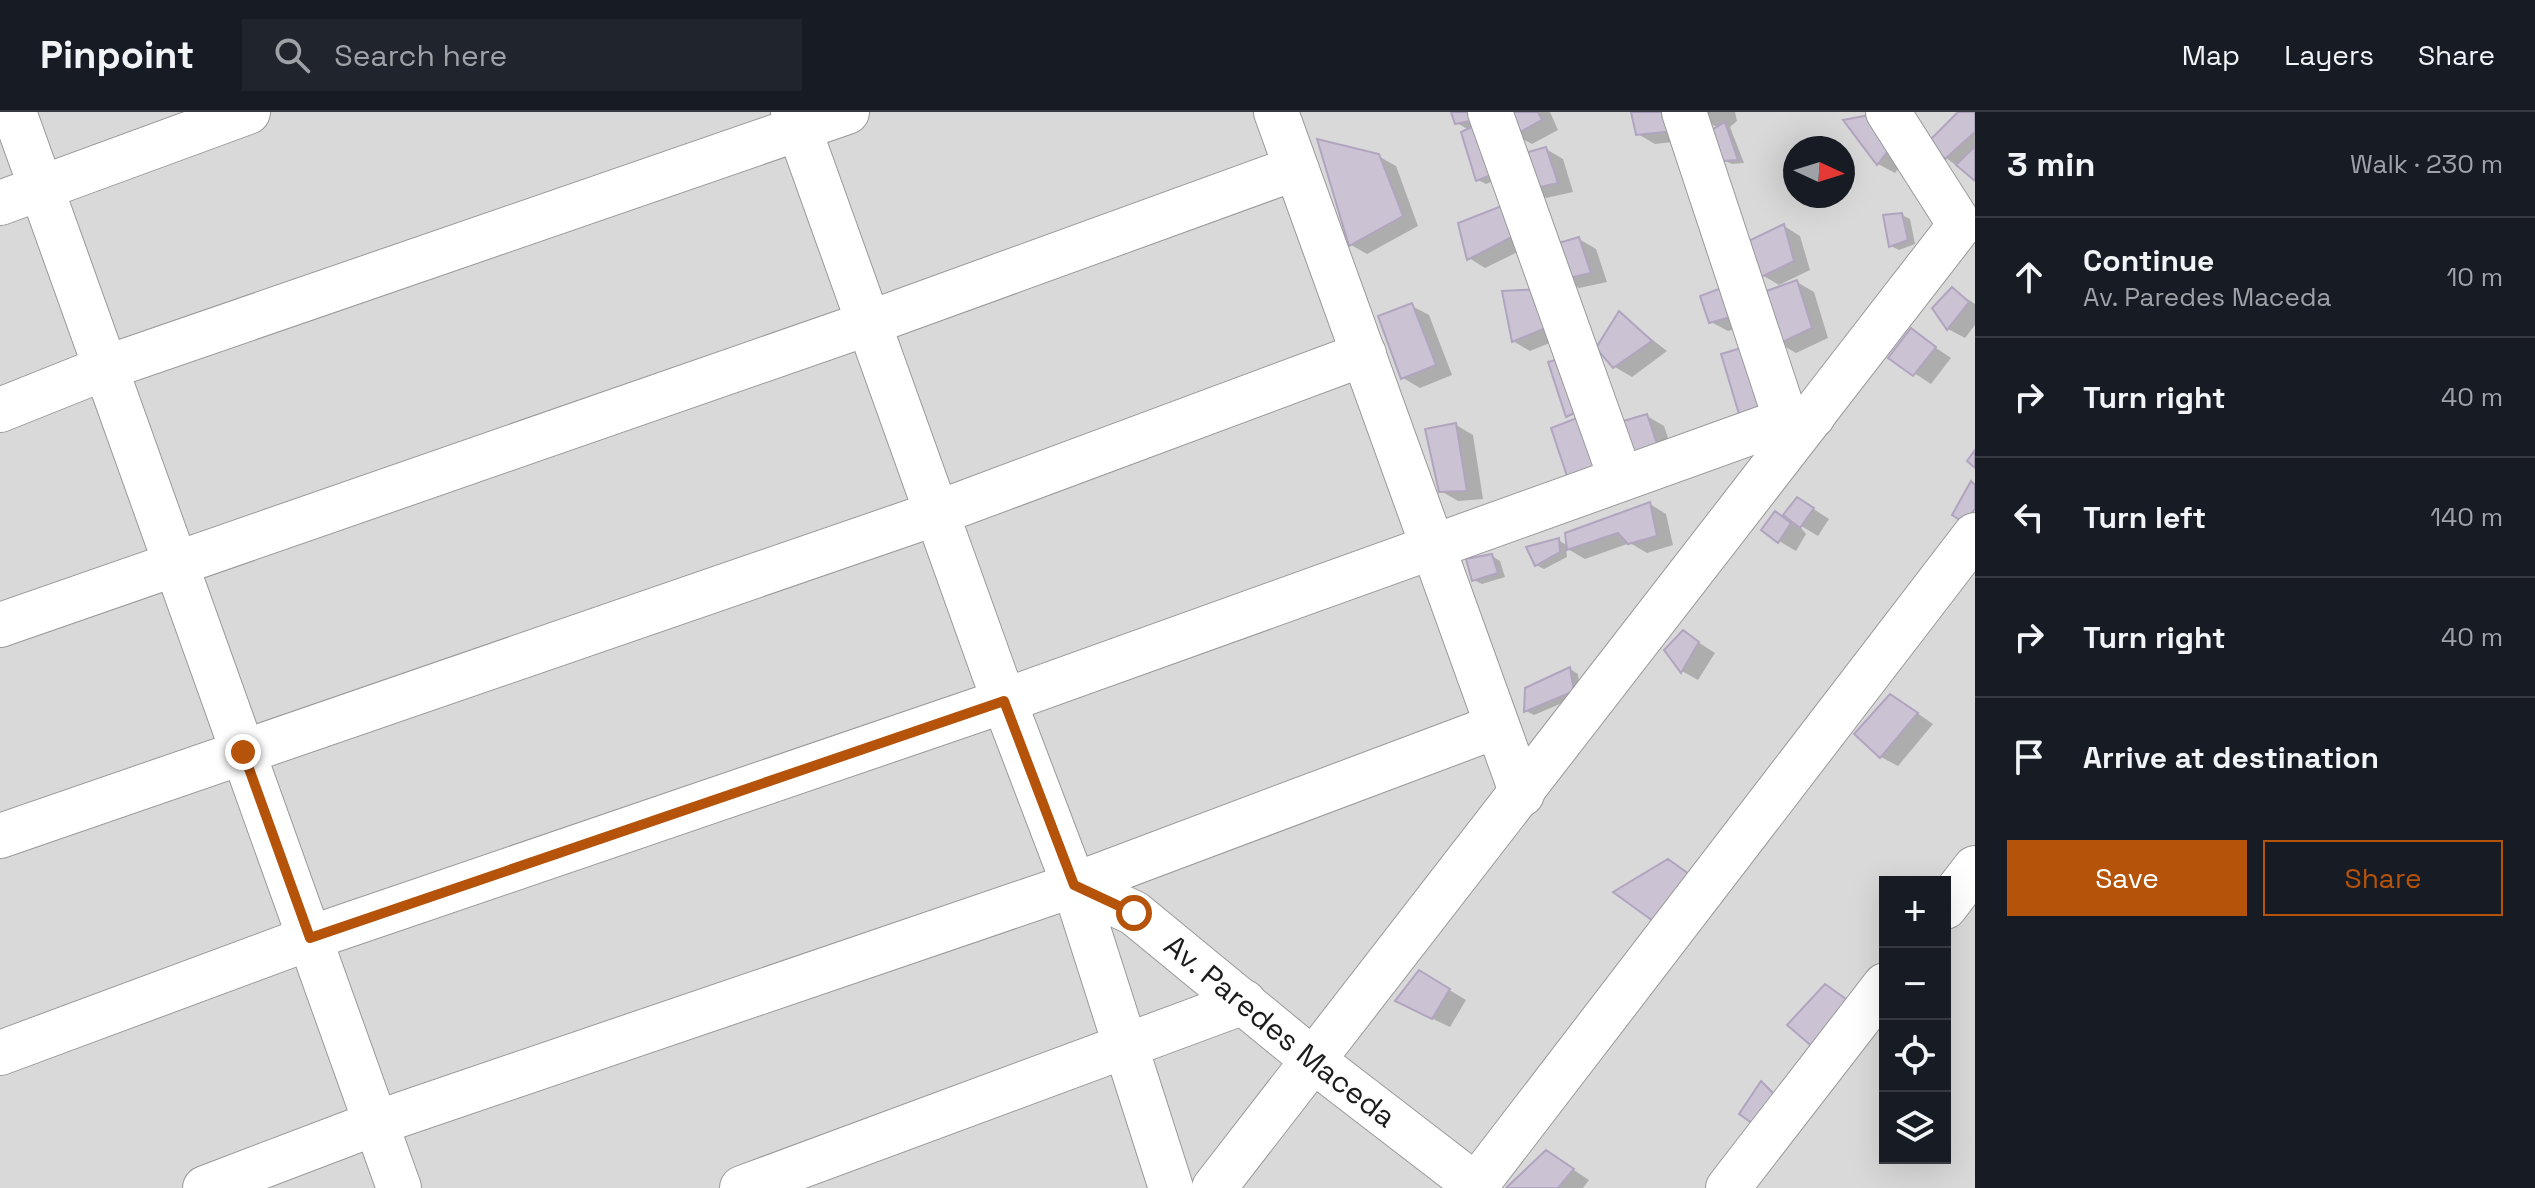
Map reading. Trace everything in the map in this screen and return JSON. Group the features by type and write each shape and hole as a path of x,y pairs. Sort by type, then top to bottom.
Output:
{"street":[{"path":"14,112 399,1188"},
{"path":"0,203 248,112"},
{"path":"0,410 105,368 796,121 847,112"},
{"path":"1276,112 1522,794"},
{"path":"1490,112 1621,479"},
{"path":"1684,112 1799,418"},
{"path":"1214,1188 1522,794 1799,418 1960,225 1888,112"},
{"path":"796,121 1004,701 1074,885 1171,1188"},
{"path":"0,625 869,323 1296,168"},
{"path":"0,836 937,513 1364,354"},
{"path":"0,1053 310,938 1004,701 1799,418"},
{"path":"1476,1187 1975,535"},
{"path":"205,1188 376,1123 1074,885 1497,726"},
{"path":"1951,899 1975,868"},
{"name":"Av. Paredes Maceda","path":"1074,885 1134,913 1314,1061 1476,1187"},
{"path":"1728,1188 1879,993"},
{"path":"742,1188 1244,1002"}],"shaded area":[{"path":"0,112 1975,112 1975,1188 0,1188"}],"building":[{"path":"1451,112 1472,112 1475,120 1455,124"},
{"path":"1504,112 1538,112 1542,120 1513,136"},
{"path":"1631,112 1677,112 1684,130 1636,135"},
{"path":"1958,112 1975,112 1975,132 1945,159 1929,141"},
{"path":"1875,114 1888,151 1877,165 1843,120"},
{"path":"1725,122 1738,160 1722,161 1710,131"},
{"path":"1476,125 1491,175 1476,181 1461,132"},
{"path":"1317,139 1379,154 1403,216 1349,246"},
{"path":"1975,146 1975,181 1956,165"},
{"path":"1546,147 1558,183 1527,190 1518,155"},
{"path":"1504,205 1514,236 1467,260 1458,223"},
{"path":"1902,213 1908,240 1889,247 1883,215"},
{"path":"1784,224 1794,261 1761,277 1734,248"},
{"path":"1579,237 1591,273 1560,280 1552,245"},
{"path":"1797,280 1812,328 1778,344 1764,292"},
{"path":"1727,286 1745,313 1709,323 1700,296"},
{"path":"1952,287 1969,302 1947,330 1932,308"},
{"path":"1542,289 1553,325 1512,342 1502,291"},
{"path":"1412,303 1436,365 1401,379 1378,316"},
{"path":"1619,311 1652,341 1613,368 1596,348"},
{"path":"1911,328 1936,347 1913,376 1888,358"},
{"path":"1748,346 1769,406 1739,414 1721,354"},
{"path":"1563,358 1579,411 1566,417 1548,362"},
{"path":"1647,414 1659,450 1628,457 1620,422"},
{"path":"1582,416 1601,468 1569,482 1551,428"},
{"path":"1456,423 1467,491 1439,492 1425,429"},
{"path":"1975,450 1975,468 1967,461"},
{"path":"1971,481 1975,485 1975,509 1964,523 1952,515"},
{"path":"1797,497 1814,508 1800,528 1783,515"},
{"path":"1650,502 1657,536 1628,544 1618,533 1567,550 1565,533"},
{"path":"1775,511 1791,523 1778,543 1761,530"},
{"path":"1559,538 1560,552 1535,566 1526,547"},
{"path":"1492,554 1498,573 1472,581 1466,559"},
{"path":"1683,630 1699,642 1681,673 1664,650"},
{"path":"1570,667 1574,691 1524,712 1525,688"},
{"path":"1890,694 1918,713 1880,758 1854,734"},
{"path":"1668,859 1696,879 1657,924 1613,892"},
{"path":"1419,970 1450,989 1432,1019 1395,1001"},
{"path":"1825,984 1853,1004 1815,1049 1787,1025"},
{"path":"1761,1081 1780,1100 1762,1130 1739,1114"},
{"path":"1546,1150 1574,1169 1558,1188 1506,1188"}],"route":[{"path":"243,752 310,938 1004,701 1074,885 1134,913"}]}
